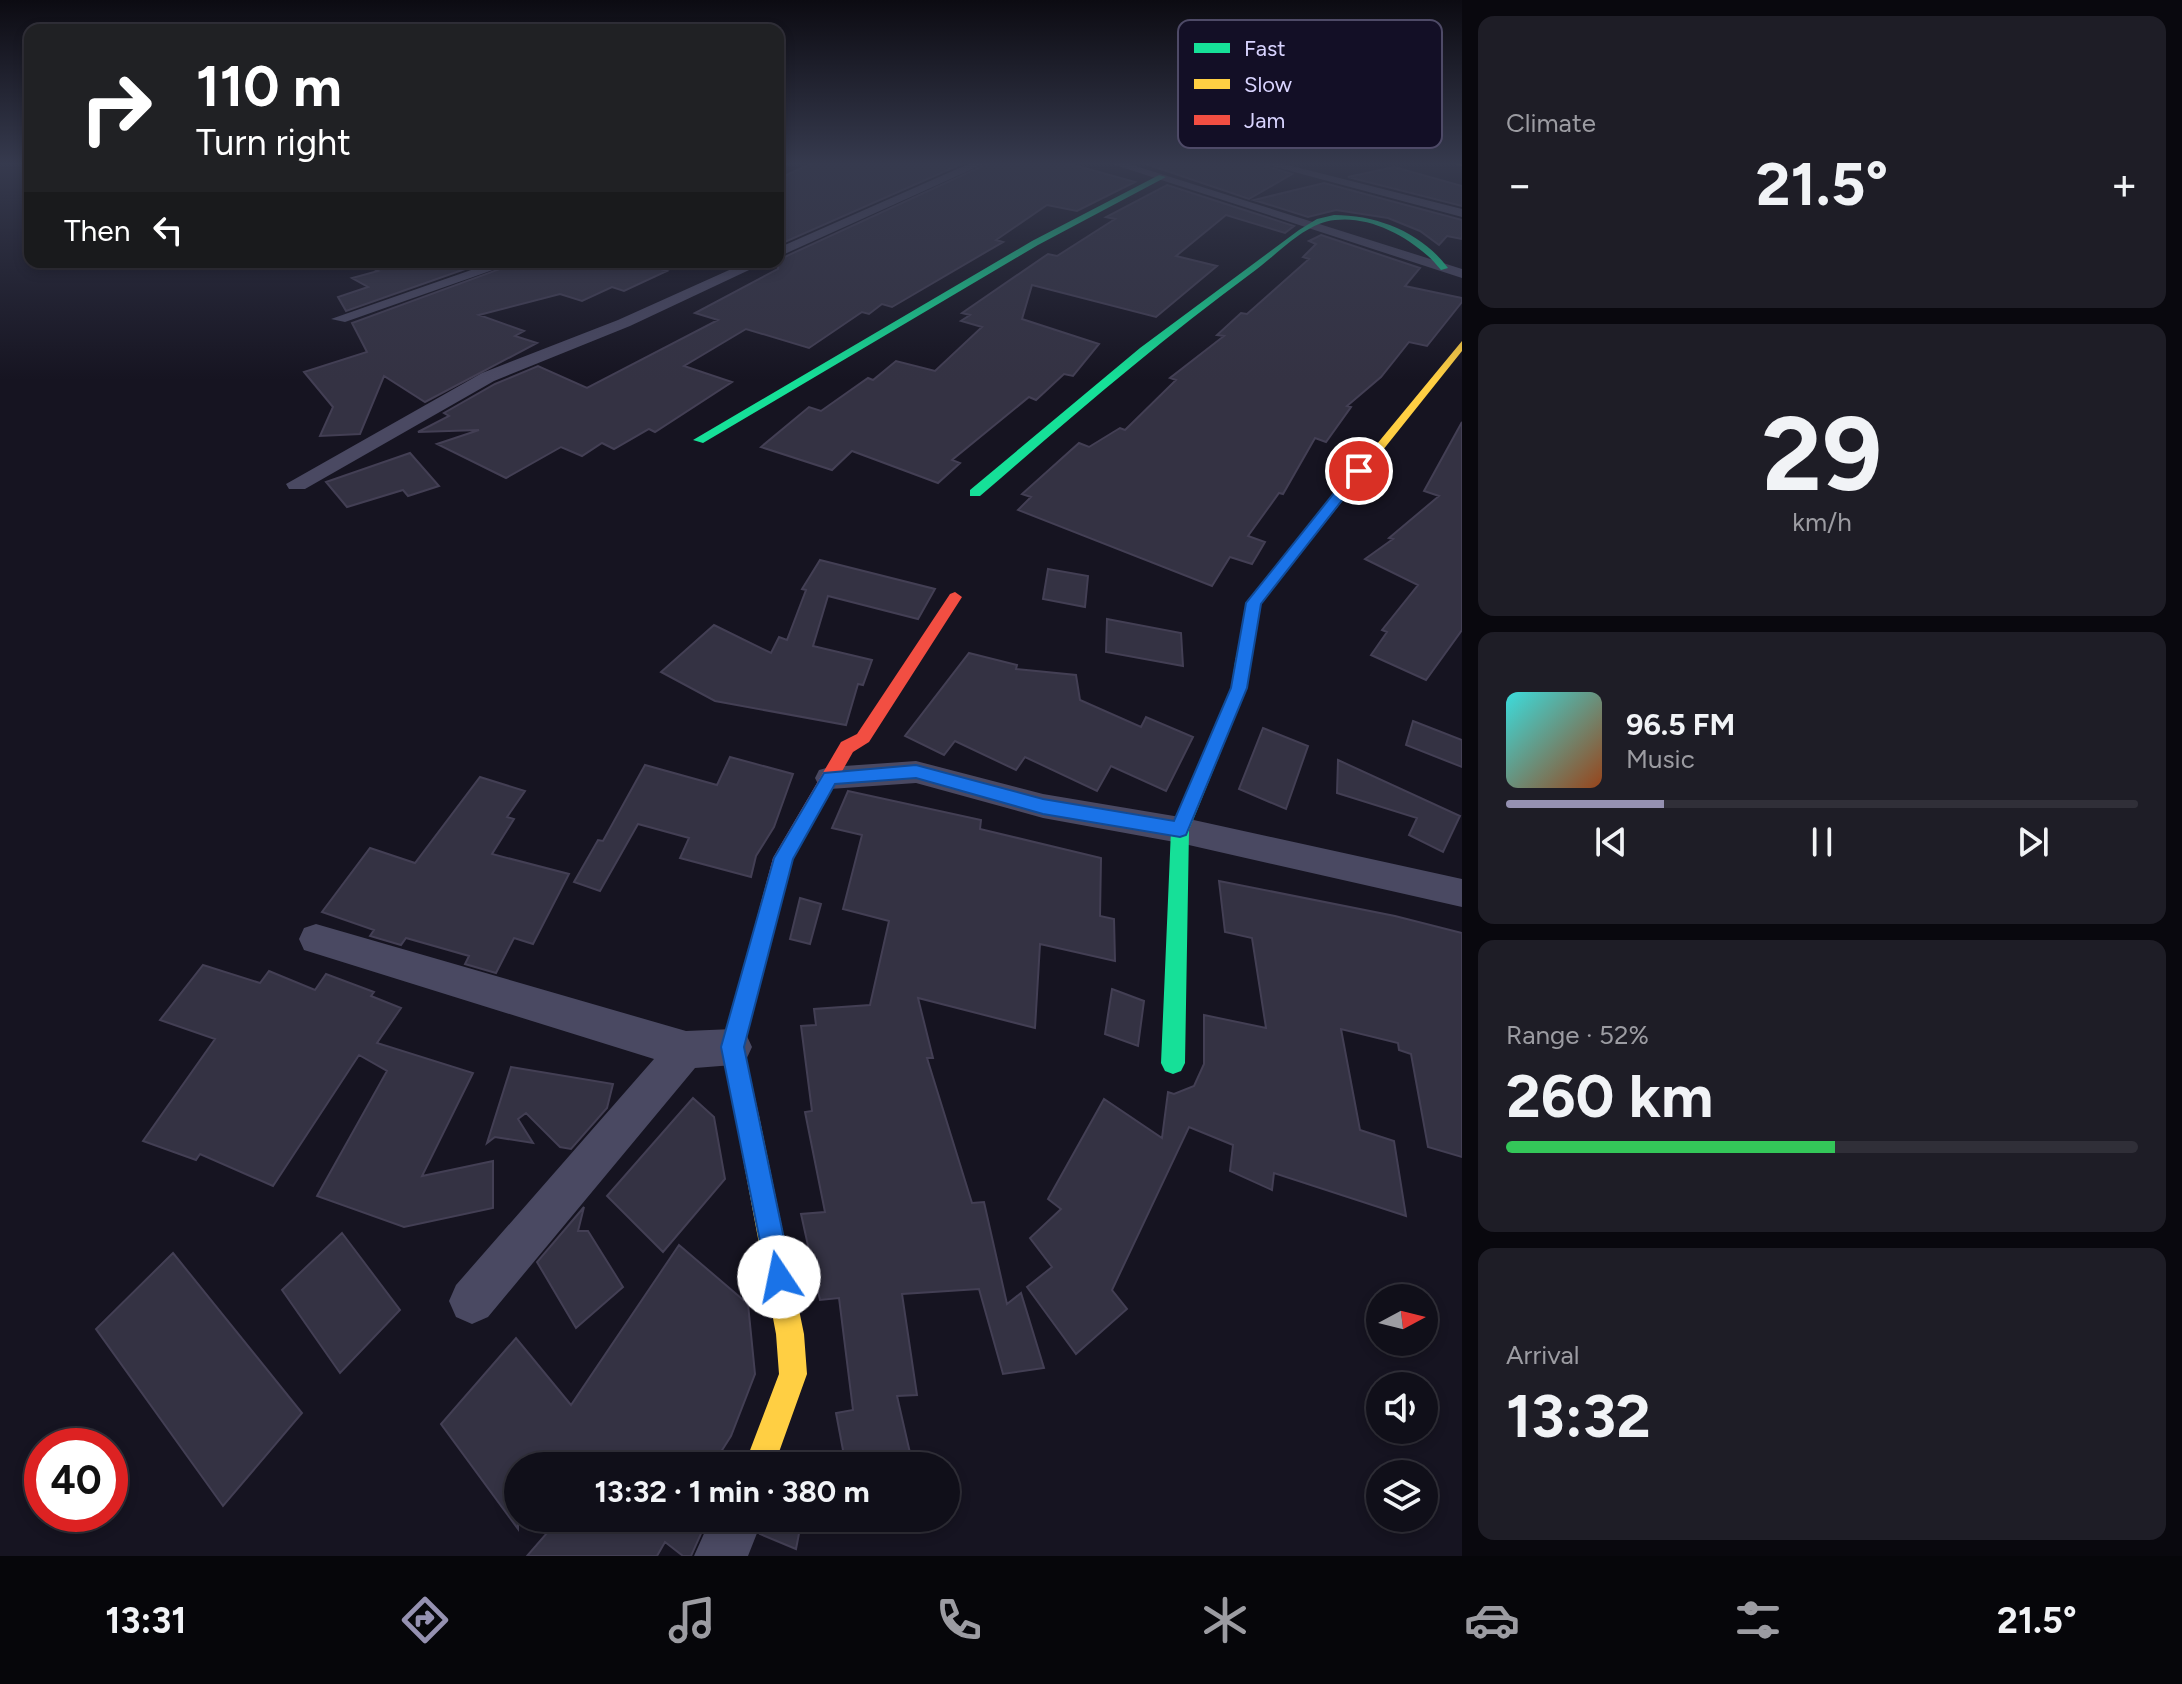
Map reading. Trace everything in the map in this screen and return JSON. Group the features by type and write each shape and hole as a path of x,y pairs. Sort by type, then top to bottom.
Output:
{"street":[{"path":"784,250 819,235"},
{"path":"699,440 1051,235"},
{"path":"975,493 1197,306 1302,235"},
{"path":"1397,235 1431,247 1440,255 1444,268 1462,274"},
{"path":"339,319 491,268"},
{"path":"297,484 488,377 624,323 746,268"},
{"path":"1173,1063 1180,830 1239,688 1253,603 1462,344"},
{"path":"764,1452 793,1374 790,1334 733,1047 783,858 847,747 863,738 955,597"},
{"path":"830,778 916,772 1043,806 1180,830 1462,893"},
{"path":"316,939 686,1050 733,1047"},
{"path":"472,1301 686,1050"},
{"path":"721,1556 731,1532"}],"building":[{"path":"784,235 802,235 784,242"},
{"path":"833,235 1004,235 996,240 1003,242 892,307 882,304 869,314 862,312 809,348 746,329 684,366 732,382 655,432 649,429 614,449 602,443 582,456 561,447 506,478 437,444 479,430 418,432 449,416 444,413 495,384 538,366 587,388 718,320 695,313 778,268 784,268 784,257"},
{"path":"1091,235 1202,235 1176,256 1217,266 1156,317 1032,285 1022,319 1099,344 1073,376 1064,374 1036,400 1029,397 952,460 960,463 938,483 852,451 832,470 761,447 809,407 821,411 868,378 873,380 896,361 935,371 982,327 961,321 970,315 962,313 1048,254 1057,256"},
{"path":"1321,235 1420,268 1405,286 1462,298 1462,302 1427,346 1409,342 1381,377 1347,406 1351,407 1326,442 1315,438 1283,494 1279,493 1248,536 1265,542 1252,564 1230,557 1212,586 1018,510 1031,497 1022,494 1079,443 1089,447 1120,428 1125,430 1176,380 1170,378 1224,336 1217,335 1241,313 1247,314 1309,259 1303,257 1316,244 1309,241"},
{"path":"1425,235 1462,235 1462,239 1447,236 1439,245"},
{"path":"372,268 468,268 346,311 338,297 368,287 352,278 378,271"},
{"path":"503,268 658,268 667,271 624,291 612,287 582,301 560,294 479,315 524,331 515,336 537,343 425,402 384,376 360,434 320,436 333,407 304,372 367,352 352,323"},
{"path":"1462,422 1462,630 1426,680 1371,655 1387,632 1382,630 1418,585 1365,559 1393,539 1389,538 1439,496 1424,491"},
{"path":"410,453 439,486 408,496 403,490 347,507 326,482"},
{"path":"820,560 935,589 918,619 828,596 813,646 872,660 863,685 858,684 846,725 715,701 661,672 714,625 771,653 779,637 787,640 806,590 802,589"},
{"path":"1048,569 1088,576 1085,607 1043,599"},
{"path":"1107,619 1181,633 1183,666 1106,652"},
{"path":"969,653 1017,665 1016,669 1076,675 1080,700 1141,727 1146,717 1193,737 1166,791 1111,766 1097,791 1025,757 1016,770 955,741 944,755 905,736"},
{"path":"1413,721 1462,740 1462,767 1406,745"},
{"path":"1263,728 1308,746 1286,809 1239,789"},
{"path":"730,757 793,774 774,827 756,856 751,877 680,858 689,838 638,824 600,891 574,882 598,840 603,841 645,765 717,785"},
{"path":"1338,760 1460,816 1443,852 1409,835 1417,818 1337,793"},
{"path":"480,777 525,791 507,817 514,819 492,854 569,874 533,944 514,938 496,973 465,964 469,956 406,938 401,945 370,936 374,930 322,912 370,848 415,863"},
{"path":"848,791 981,820 980,829 1101,858 1100,916 1114,919 1115,961 1040,944 1035,1028 918,998 933,1058 927,1058 972,1203 984,1202 1007,1304 1021,1293 1044,1368 1003,1374 979,1289 902,1294 917,1395 897,1396 910,1452 843,1452 836,1413 853,1410 839,1298 820,1300 801,1214 825,1212 805,1112 812,1111 801,1026 816,1025 814,1009 870,1005 889,921 843,909 862,835 832,828"},
{"path":"1219,881 1395,916 1462,933 1462,1157 1428,1147 1411,1054 1399,1050 1398,1043 1341,1029 1360,1130 1394,1141 1406,1216 1274,1173 1272,1190 1230,1171 1233,1145 1189,1127 1112,1290 1127,1309 1076,1354 1027,1287 1052,1267 1030,1238 1061,1209 1048,1199 1104,1099 1162,1138 1168,1092 1174,1094 1194,1086 1204,1064 1204,1015 1266,1028 1252,938 1225,932"},
{"path":"800,898 821,904 810,944 790,939"},
{"path":"203,965 260,983 269,971 315,990 326,974 374,992 371,996 401,1008 377,1043 473,1073 422,1176 493,1161 493,1208 404,1227 317,1196 387,1071 359,1055 273,1186 200,1154 196,1160 143,1141 215,1039 160,1020"},
{"path":"1112,989 1144,1001 1138,1046 1105,1034"},
{"path":"511,1067 613,1084 607,1108 571,1149 560,1147 526,1113 518,1119 533,1143 495,1137 487,1143"},
{"path":"693,1098 714,1117 725,1179 663,1252 607,1196"},
{"path":"584,1207 578,1231 588,1231 623,1287 576,1328 537,1262"},
{"path":"342,1233 400,1310 340,1373 282,1290"},
{"path":"679,1245 748,1304 755,1374 731,1436 721,1452 504,1452 504,1510 441,1424 516,1338 571,1405"},
{"path":"173,1253 302,1413 223,1506 96,1329"},
{"path":"548,1532 702,1532 691,1556 683,1556 665,1542 657,1556 527,1556"},
{"path":"761,1532 799,1532 796,1549"}],"traffic: fast":[{"path":"699,440 1051,235"},
{"path":"975,493 1179,322 1298,235"},
{"path":"1403,235 1422,246 1444,268"},
{"path":"1173,1063 1180,830 1239,688 1243,662"}],"traffic: slow":[{"path":"1243,662 1253,603 1462,344"},
{"path":"747,1116 790,1334 793,1374 764,1452"}],"traffic: jam":[{"path":"747,1116 733,1047 783,858 847,747 863,738 955,597"}],"route":[{"path":"779,1277 733,1047 783,858 830,778 916,772 1043,806 1180,830 1239,688 1253,603 1359,471"}]}
